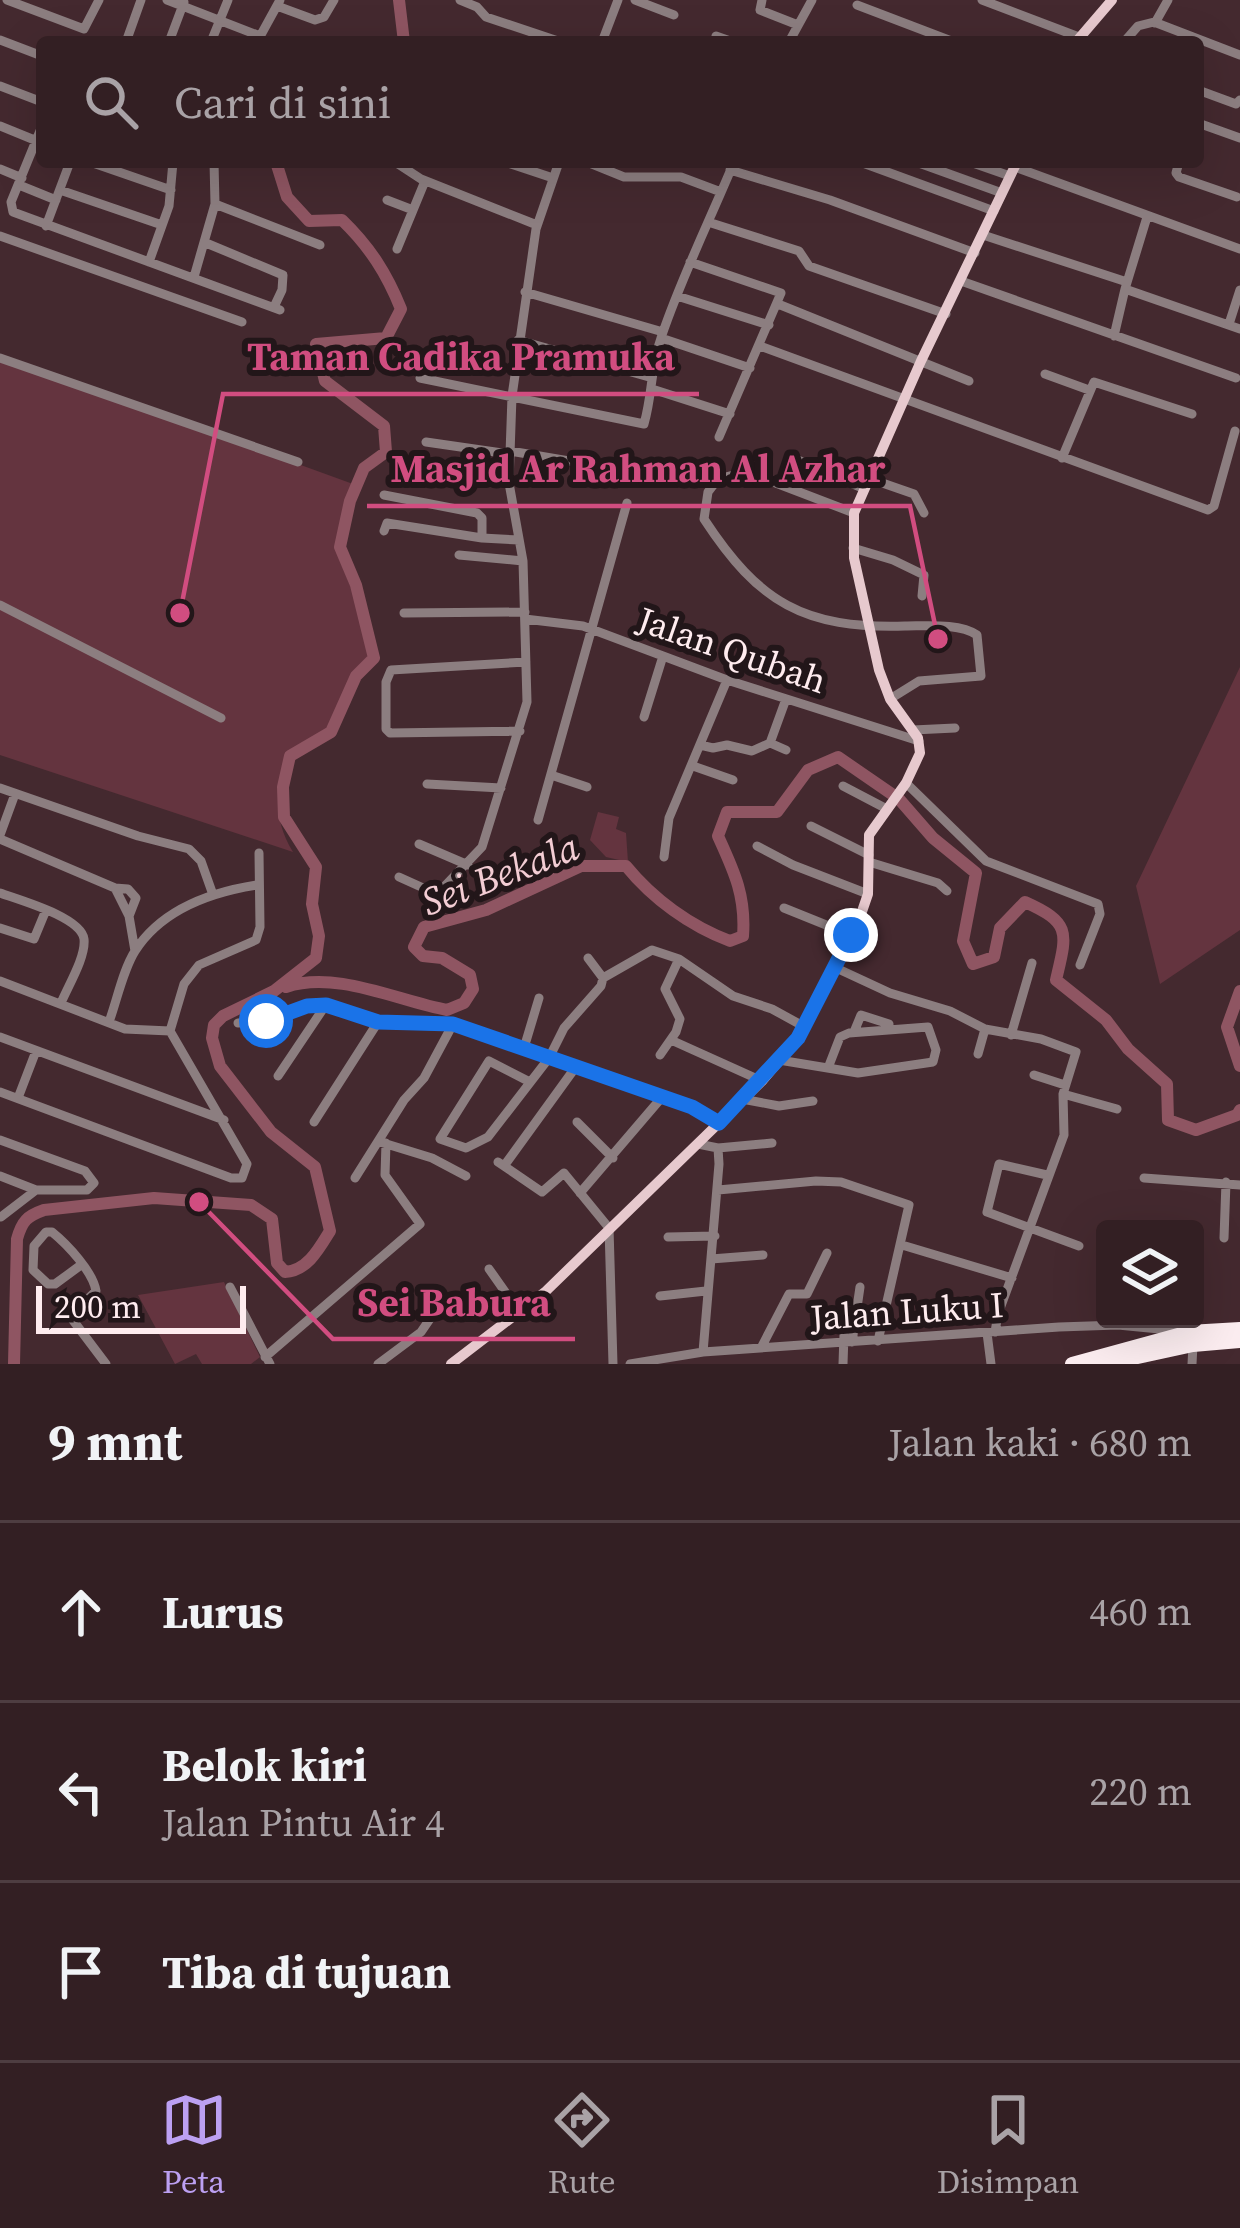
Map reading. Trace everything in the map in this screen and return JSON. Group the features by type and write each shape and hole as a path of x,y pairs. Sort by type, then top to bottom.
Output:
{"highway":[{"path":"1072,1364 1153,1329 1191,1338 1240,1341"},
{"path":"1106,1364 1191,1338 1240,1329"}],"main road":[{"path":"1081,36 1112,0"},
{"path":"451,1364 520,1312 762,1081 803,1026 851,935 868,894 869,835 919,760 916,736 890,699 867,627 854,548 854,513 1014,168"}],"street":[{"path":"7,0 84,29 99,0"},
{"path":"128,36 141,0"},
{"path":"167,0 184,3 252,36"},
{"path":"213,36 228,0"},
{"path":"260,36 278,3 315,20 324,17 334,0"},
{"path":"460,0 486,17 543,36"},
{"path":"604,36 618,0"},
{"path":"635,0 674,15"},
{"path":"761,0 762,11 797,26"},
{"path":"792,36 812,0"},
{"path":"982,0 1071,36"},
{"path":"1156,23 1168,0"},
{"path":"171,36 184,3"},
{"path":"857,5 938,36"},
{"path":"1129,36 1138,26 1156,23 1190,36"},
{"path":"0,40 36,54"},
{"path":"1204,41 1240,55"},
{"path":"0,86 36,100"},
{"path":"1204,92 1237,104 1240,100"},
{"path":"1204,125 1240,138"},
{"path":"0,126 36,141"},
{"path":"36,144 10,209 277,308 283,275 206,243"},
{"path":"46,226 68,168"},
{"path":"107,168 171,190"},
{"path":"149,262 163,225 173,168"},
{"path":"194,277 215,204 214,168"},
{"path":"404,168 425,181 537,225"},
{"path":"523,168 553,178"},
{"path":"399,878 436,892 482,847 527,702 523,561 511,493 512,396 537,225 557,168"},
{"path":"603,168 624,176 681,177 721,192"},
{"path":"420,378 643,424 662,335 731,168"},
{"path":"738,168 975,253"},
{"path":"876,168 994,211"},
{"path":"932,168 1002,194"},
{"path":"1014,168 1240,249"},
{"path":"1179,168 1179,177 1237,197"},
{"path":"0,169 58,195 163,225"},
{"path":"397,249 425,181"},
{"path":"387,200 413,210"},
{"path":"215,204 320,245"},
{"path":"1114,336 1147,217"},
{"path":"708,222 799,250 809,266 946,314"},
{"path":"983,235 1235,327 1240,290"},
{"path":"0,236 242,322"},
{"path":"690,262 779,291 769,326 719,437"},
{"path":"961,281 1236,378"},
{"path":"525,292 750,368"},
{"path":"677,296 769,326"},
{"path":"778,304 969,381"},
{"path":"518,340 730,414"},
{"path":"760,346 1212,510 1235,431"},
{"path":"0,358 298,462"},
{"path":"1045,374 1089,390"},
{"path":"1062,458 1089,390 1099,382 1192,414"},
{"path":"426,442 575,462"},
{"path":"796,459 914,494 925,513"},
{"path":"760,468 718,479 708,492 704,519 745,574 787,608 867,627 975,631 980,642 980,676 919,681 890,699"},
{"path":"772,482 854,513"},
{"path":"482,538 482,518 477,514 387,496 386,527 482,538 519,540"},
{"path":"538,820 627,503"},
{"path":"854,548 924,575 922,596"},
{"path":"459,555 523,561"},
{"path":"0,605 221,718"},
{"name":"Jalan Qubah","path":"404,613 525,616 590,628 727,680 916,736"},
{"path":"644,717 664,656"},
{"path":"520,731 390,733 386,729 386,682 391,670 526,662"},
{"path":"664,856 669,818 727,680"},
{"path":"700,745 752,751 770,743 786,699"},
{"path":"916,736 955,728"},
{"path":"770,743 785,750"},
{"path":"693,766 733,780"},
{"path":"551,775 587,787"},
{"path":"427,784 501,788"},
{"path":"843,786 887,807"},
{"path":"904,786 986,861 1098,904 1100,914 1080,965"},
{"path":"0,788 189,849 201,861 212,892"},
{"path":"16,794 0,837 115,888 129,916 135,951"},
{"path":"811,826 869,858 938,883 947,891"},
{"path":"419,844 468,865"},
{"path":"757,846 868,894"},
{"path":"0,1092 240,1179 247,1164 170,1031 184,984 199,965 256,940 259,853"},
{"path":"109,1022 135,951 171,916 212,892 257,885"},
{"path":"0,893 76,925 84,938 61,1003"},
{"path":"784,908 851,935"},
{"path":"0,928 34,939 46,910"},
{"path":"528,1081 491,1056 436,1136 463,1148 482,1141 549,1058 564,1028 603,978 652,950 679,959 733,996 803,1026"},
{"path":"588,958 603,978"},
{"path":"660,1054 680,1019 665,989 679,959"},
{"path":"1010,1035 1032,963"},
{"path":"834,968 986,1029 1072,1048 1076,1057 1064,1090 1064,1135 991,1333 991,1364"},
{"path":"0,981 131,1031 170,1031"},
{"path":"524,1048 539,998"},
{"path":"278,1076 326,1005"},
{"path":"238,1023 266,1021 307,1006 326,1005 378,1022 453,1024 663,1096 719,1123"},
{"path":"314,1122 378,1022"},
{"path":"500,1038 506,1023"},
{"path":"356,1178 383,1143 404,1100 434,1062 453,1024"},
{"path":"778,1060 828,1068 858,1072 933,1062 936,1050 929,1028 854,1032 840,1037 828,1068"},
{"path":"978,1054 986,1029"},
{"path":"0,1037 224,1120"},
{"path":"671,1040 762,1081"},
{"path":"18,1098 36,1052"},
{"path":"575,1068 501,1164 542,1192 564,1173 609,1228 613,1364"},
{"path":"1034,1076 1117,1109"},
{"path":"580,1192 663,1096"},
{"path":"742,1099 779,1106 813,1100"},
{"path":"577,1122 613,1159"},
{"path":"0,1140 85,1171 93,1179 86,1190 36,1190 0,1176"},
{"path":"383,1143 432,1158 466,1176"},
{"path":"230,1287 267,1360 420,1224 385,1175 383,1143"},
{"path":"698,1144 718,1148 772,1143"},
{"path":"703,1352 718,1148"},
{"path":"1047,1175 1000,1163 987,1212 1079,1246"},
{"path":"1144,1178 1240,1185"},
{"path":"718,1190 815,1181 849,1184 909,1205 878,1341"},
{"path":"1224,1238 1226,1182"},
{"path":"0,1219 36,1190"},
{"path":"81,1265 48,1284 33,1270 34,1246 52,1232 81,1265 97,1289 71,1319 106,1364"},
{"path":"668,1237 715,1236"},
{"path":"902,1245 1012,1278"},
{"path":"760,1348 789,1294 807,1294 827,1253"},
{"path":"711,1259 764,1256"},
{"path":"489,1269 520,1312"},
{"path":"843,1364 860,1287"},
{"path":"660,1296 706,1291"},
{"path":"845,1305 847,1342"},
{"path":"378,1364 421,1332 434,1313"},
{"name":"Jalan Luku I","path":"630,1364 703,1352 1100,1325 1153,1329"},
{"path":"1191,1338 1192,1364"},
{"path":"776,1347 776,1364"}],"shaded area":[{"path":"0,356 353,484 335,548 355,598 370,657 351,675 327,730 286,753 278,804 293,852 0,755"},
{"path":"1240,667 1240,930 1160,984 1136,886"},
{"path":"598,812 619,817 616,829 626,833 628,862 606,857 590,840"},
{"path":"224,1282 260,1357 251,1364 202,1364 196,1354 175,1364 138,1295"}],"waterway":[{"path":"399,0 403,36"},
{"path":"14,1364 17,1239 26,1220 38,1212 154,1198 251,1205 272,1219 277,1263 285,1272 306,1263 330,1231 315,1167 271,1132 220,1066 212,1038 214,1025 223,1016 274,991 316,958 319,936 312,904 316,867 284,817 283,787 290,756 331,732 356,676 374,658 356,585 340,547 350,501 364,468 386,452 384,426 325,381 316,344 386,338 401,309 361,240 342,220 309,221 287,197 278,168"},
{"name":"Sei Bekala","path":"286,987 346,984 447,1010 464,1003 473,989 470,975 442,958 423,956 414,947 424,927 486,910 581,866 626,866 648,890 687,919 730,941 743,936 741,896 718,836 727,812 777,812 808,770 838,757 899,799 933,838 976,873 963,941 973,964 994,957 1000,928 1025,902 1040,909 1062,931 1056,980 1106,1020 1128,1049 1167,1084 1168,1120 1196,1130 1240,1110"},
{"name":"Sei Bekala","path":"1240,991 1227,1027 1240,1066"}],"place":[{"name":"Taman Cadika Pramuka","path":"180,613"},
{"name":"Masjid Ar Rahman Al Azhar","path":"938,639"},
{"name":"Sei Babura","path":"199,1202"}],"route":[{"path":"266,1021 307,1006 326,1005 378,1022 453,1024 692,1107 719,1123 798,1038 851,935"}]}
